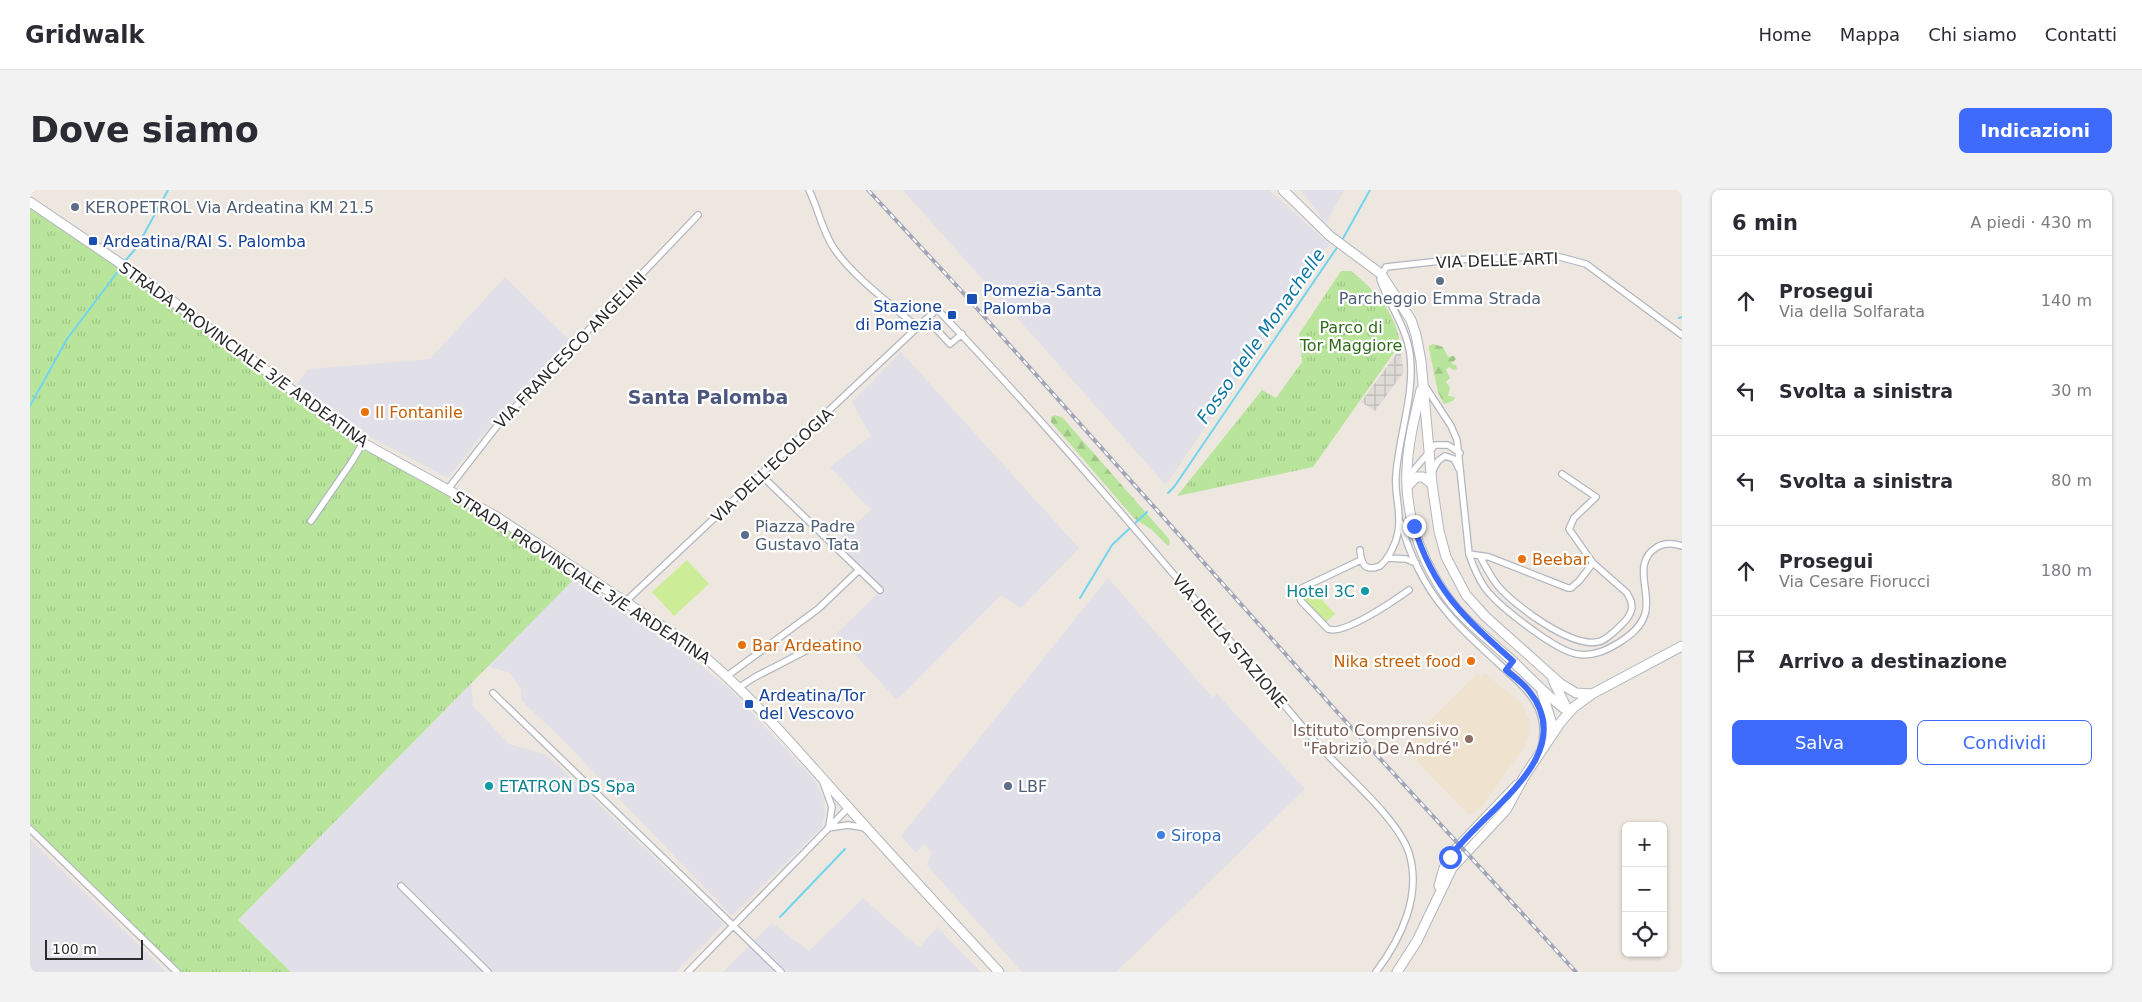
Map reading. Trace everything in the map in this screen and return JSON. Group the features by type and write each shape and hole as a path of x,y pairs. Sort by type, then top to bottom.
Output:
{"main road":[{"path":"1283,190 1330,236 1381,274 1405,308 1415,332 1420,356 1437,520 1444,549 1466,595 1486,617 1572,692 1592,694"},
{"name":"STRADA PROVINCIALE 3/E ARDEATINA","path":"30,202 136,274 363,443 502,521 689,644 727,676 999,972"},
{"path":"1423,382 1412,429 1407,483 1416,532 1427,563 1454,605 1472,625 1541,689 1569,712"},
{"path":"1407,483 1416,477 1423,477 1432,484"},
{"path":"1397,972 1413,948 1435,901 1443,871 1451,855 1524,777 1569,712 1592,694 1681,648"},
{"path":"1551,675 1569,712"},
{"path":"1541,689 1551,720 1550,737"}],"street":[{"path":"809,190 834,249 868,284 918,328 926,320 950,344 962,334"},
{"name":"VIA FRANCESCO ANGELINI","path":"448,489 497,426 698,215"},
{"name":"VIA DELLE ARTI","path":"1381,274 1386,267 1409,263 1533,257 1573,259 1592,268 1682,335"},
{"path":"1381,274 1381,281 1403,329 1410,360 1410,392 1396,475 1396,495 1405,536 1428,585 1446,611 1528,690 1538,706 1544,727 1540,752"},
{"name":"VIA DELLA STAZIONE","path":"926,320 937,309 962,334 1069,452 1328,757 1384,814 1403,841 1412,867 1413,885 1411,899 1398,935 1376,972"},
{"name":"VIA DELL'ECOLOGIA","path":"625,602 918,328"},
{"path":"1423,382 1451,426 1460,453 1469,554 1485,588 1502,606 1559,647 1574,654 1588,655 1606,650 1634,632 1642,622 1647,604 1644,564 1649,553 1664,544 1682,546"},
{"path":"311,521 363,443"},
{"path":"1407,483 1429,450 1435,445 1442,444 1452,447 1460,453"},
{"path":"1431,472 1440,458 1447,456 1456,461 1462,475"},
{"path":"1480,556 1485,568 1497,585 1510,598 1566,636 1591,642 1600,641 1609,637 1626,620 1632,608 1627,593 1593,563 1569,528 1574,518 1596,497 1562,474"},
{"path":"761,475 880,590"},
{"path":"1360,550 1360,560 1366,568 1380,566 1387,558 1398,535 1400,518"},
{"path":"1405,536 1416,532"},
{"path":"1469,554 1489,557 1568,588 1571,588 1580,581 1593,563"},
{"path":"1387,558 1406,559 1417,564"},
{"path":"1360,560 1298,592 1300,600 1328,629 1333,631 1343,629 1383,608 1409,590"},
{"path":"727,676 818,609 859,570"},
{"path":"1446,611 1454,605"},
{"path":"738,688 755,676 818,644"},
{"path":"1506,670 1513,661"},
{"path":"493,692 781,972"},
{"path":"820,776 832,807 828,828"},
{"path":"688,972 848,808"},
{"path":"828,828 848,825 868,828"},
{"path":"31,832 178,972"},
{"path":"401,886 488,972"}],"shaded area":[{"path":"903,190 1269,190 1329,244 1166,485"},
{"path":"1300,190 1344,190 1325,224"},
{"path":"505,277 570,341 476,442 448,478 370,437 297,384 309,369 430,359"},
{"path":"1400,349 1404,372 1375,411 1361,402"},
{"path":"901,352 1079,548 1021,608 1001,595 897,700 836,634 882,589 836,542 871,510 830,467 871,436 852,402"},
{"path":"575,578 685,653 731,690 817,783 823,799 825,814 822,827 732,916 559,736 521,700 521,689 510,673 488,666"},
{"path":"1108,578 1213,698 1217,694 1305,789 1116,972 1022,972 927,865 932,852 924,844 916,853 901,836"},
{"name":"Istituto Comprensivo \"Fabrizio De André\"","path":"1485,673 1522,704 1529,720 1530,732 1525,746 1481,808 1469,815 1403,747 1477,674 1481,677"},
{"path":"471,684 473,706 509,744 547,755 724,924 676,972 291,972 238,920"},
{"path":"30,839 114,921 166,972 30,972"},
{"path":"863,898 919,948 937,927 981,972 723,972 772,923 809,951"}],"green space":[{"path":"30,203 334,422 448,489 581,572 238,920 291,972 177,972 30,829"},
{"name":"Parco di Tor Maggiore","path":"1341,271 1351,271 1376,294 1394,322 1400,344 1313,467 1177,496 1262,390 1276,398 1302,362 1299,334"},
{"path":"1433,344 1443,347 1448,357 1454,356 1456,359 1451,364 1456,365 1457,369 1453,370 1449,367 1446,370 1450,378 1446,382 1450,388 1448,396 1455,397 1453,401 1444,404 1438,392 1429,349 1429,346"},
{"path":"1054,415 1062,417 1169,539 1170,544 1168,546 1152,530 1134,518 1051,422 1051,417"},
{"path":"687,560 709,584 674,616 652,592"},
{"path":"1314,591 1335,614 1325,623 1304,599"}],"waterway":[{"path":"126,260 137,247 168,190"},
{"name":"Fosso delle Monachelle","path":"1341,242 1370,190"},
{"name":"Fosso delle Monachelle","path":"1168,493 1174,487 1338,246"},
{"path":"30,406 67,339 119,270"},
{"name":"Fosso delle Monachelle","path":"1080,598 1112,545 1147,512"},
{"name":"Fosso delle Monachelle","path":"780,917 845,849"}],"railway":[{"path":"868,190 956,285 1339,714 1576,972"}],"place":[{"name":"KEROPETROL Via Ardeatina KM 21.5","path":"75,207"},
{"name":"Ardeatina/RAI S. Palomba","path":"93,241"},
{"name":"Parcheggio Emma Strada","path":"1440,281"},
{"name":"Pomezia-Santa Palomba","path":"972,299"},
{"name":"Stazione di Pomezia","path":"952,315"},
{"name":"Il Fontanile","path":"365,412"},
{"name":"Piazza Padre Gustavo Tata","path":"745,535"},
{"name":"Beebar","path":"1522,559"},
{"name":"Hotel 3C","path":"1365,591"},
{"name":"Bar Ardeatino","path":"742,645"},
{"name":"Nika street food","path":"1471,661"},
{"name":"Ardeatina/Tor del Vescovo","path":"749,704"},
{"name":"Istituto Comprensivo \"Fabrizio De André\"","path":"1469,739"},
{"name":"ETATRON DS Spa","path":"489,786"},
{"name":"LBF","path":"1008,786"},
{"name":"Siropa","path":"1161,835"}],"district":[{"name":"Santa Palomba","path":"708,397"}],"route":[{"path":"1414,526 1425,558 1442,589 1465,618 1513,661 1506,670 1526,687 1535,699 1544,731 1540,752 1524,777 1450,857"}]}
